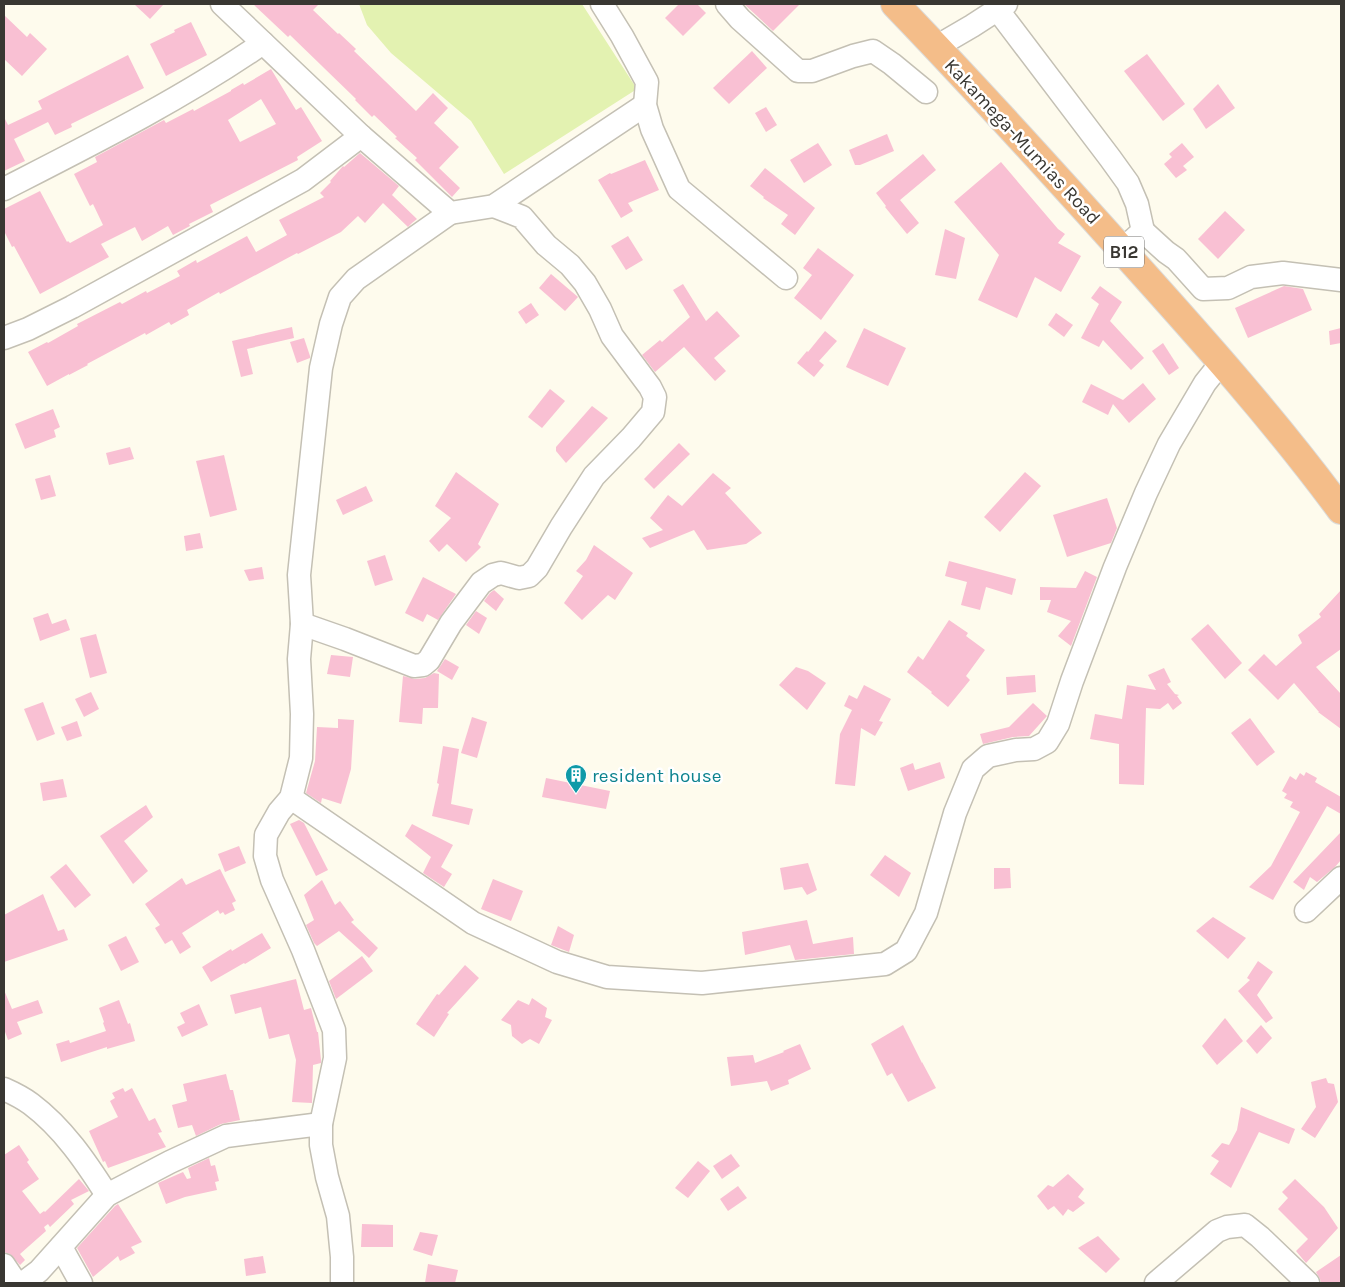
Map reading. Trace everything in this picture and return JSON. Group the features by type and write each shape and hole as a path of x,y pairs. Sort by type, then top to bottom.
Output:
{"highway":[{"name":"Kakamega-Mumias Road","path":"895,4 936,46 1122,250 1285,437 1341,510"}],"street":[{"path":"222,4 361,136 450,213"},
{"path":"602,4 647,82 645,106 652,129 679,189 786,278"},
{"path":"727,4 740,19 798,71 812,71 852,56 873,51 926,92"},
{"path":"936,46 972,26 1002,6 1128,183 1137,204 1143,230 1176,259 1202,289 1228,288 1250,277 1283,273 1341,280"},
{"path":"4,189 110,134 226,68 263,43"},
{"path":"342,1283 342,1257 338,1216 325,1169 321,1145 321,1124 335,1058 334,1030 303,950 272,880 265,856 266,835 291,798 301,758 302,714 299,659 302,624 299,576 321,368 331,324 340,297 356,279 450,213 494,206 645,106"},
{"path":"4,338 28,330 72,307 304,180 361,136"},
{"path":"302,624 414,666 423,665 429,660 451,623 481,583 500,573 519,578 529,576 537,568 594,476 653,412 655,397 650,387 612,336 585,283 570,265 546,246 522,218 494,206"},
{"path":"1122,250 1143,230"},
{"path":"291,798 473,923 557,962 607,977 702,983 885,964 906,951 926,914 955,813 972,769 988,756 1016,750 1034,749 1047,742 1058,724 1098,611 1146,493 1169,444 1205,384 1221,363"},
{"path":"1306,911 1341,878"},
{"path":"4,1089 30,1103 60,1130 87,1164 107,1195"},
{"path":"23,1283 39,1271 107,1195 170,1162 226,1136 321,1124"},
{"path":"1156,1283 1217,1231 1236,1225 1245,1225 1260,1236 1308,1283"},
{"path":"60,1247 81,1283"},
{"path":"4,1265 16,1283"}],"green space":[{"path":"359,4 582,4 637,89 504,174 471,121 391,53 367,25"}],"building":[{"path":"134,4 164,4 150,19"},
{"path":"253,4 319,4 313,10 356,49 354,51 416,111 433,93 448,108 434,123 459,147 439,168 460,188 452,197 415,160 417,158 395,138 397,137 374,115 372,117 290,35 288,37"},
{"path":"679,4 697,4 706,13 683,36 665,18"},
{"path":"744,4 800,4 773,31"},
{"path":"4,15 27,37 30,33 47,49 22,76 4,59"},
{"path":"191,22 207,55 166,76 150,44"},
{"path":"752,51 767,68 729,104 713,88"},
{"path":"1147,54 1185,104 1163,121 1124,71"},
{"path":"128,55 144,88 71,124 72,127 55,135 48,122 14,139 25,161 4,171 4,117 8,125 42,109 38,101"},
{"path":"271,69 296,110 301,107 322,141 297,157 298,160 210,205 213,212 189,224 190,226 173,235 168,226 142,241 135,227 101,244 109,257 40,294 4,231 4,209 40,191 67,242 70,243 103,225 93,204 90,206 74,174 97,162 95,157 164,120 166,123 193,109 194,111 243,83 244,85","holes":["261,99 276,124 240,142 228,120"]},
{"path":"1218,84 1235,108 1206,129 1193,109"},
{"path":"766,107 777,125 766,132 755,113"},
{"path":"887,134 894,151 860,165 855,165 849,150"},
{"path":"818,143 832,165 804,183 790,160"},
{"path":"1182,143 1194,157 1183,166 1187,170 1176,178 1164,164 1172,157 1169,154"},
{"path":"360,153 399,186 392,195 417,219 408,227 383,203 365,223 358,216 341,232 220,294 219,292 187,310 189,315 171,325 169,322 146,335 145,333 47,386 28,352 48,343 78,326 77,324 120,302 122,304 180,276 177,271 196,260 197,263 247,236 256,252 287,235 279,220 324,197 320,193 343,166"},
{"path":"923,154 936,170 900,200 919,223 907,234 876,193"},
{"path":"645,160 659,190 628,203 633,211 621,218 598,180 610,173"},
{"path":"1001,162 1058,229 1065,234 1058,243 1081,256 1061,292 1035,277 1017,318 978,300 999,255 954,202"},
{"path":"765,168 815,208 795,235 781,224 788,215 763,198 750,186"},
{"path":"1225,211 1245,230 1218,259 1198,239"},
{"path":"945,229 965,238 956,279 935,275"},
{"path":"628,236 643,260 626,270 611,246"},
{"path":"818,248 854,275 821,320 794,298 812,275 803,268"},
{"path":"551,274 578,297 565,311 539,288"},
{"path":"683,284 706,321 717,311 740,336 714,358 726,371 715,381 684,347 655,372 642,355 660,340 662,342 690,317 673,290"},
{"path":"1100,286 1122,302 1110,321 1144,358 1131,370 1103,340 1099,347 1081,338 1099,304 1091,298"},
{"path":"1284,286 1303,289 1312,310 1248,338 1235,308"},
{"path":"531,303 539,315 526,324 518,312"},
{"path":"1056,313 1073,325 1064,337 1048,325"},
{"path":"292,327 294,338 247,349 253,374 241,377 232,341"},
{"path":"864,328 906,348 888,386 846,367"},
{"path":"1341,328 1341,343 1330,345 1329,331"},
{"path":"825,331 837,341 819,361 824,365 814,377 797,363"},
{"path":"304,338 310,358 297,363 290,342"},
{"path":"1163,343 1179,368 1169,375 1152,351"},
{"path":"1143,383 1156,399 1129,423 1113,404 1108,415 1082,402 1091,384 1123,400"},
{"path":"550,389 565,401 542,428 528,417"},
{"path":"592,406 608,418 566,463 556,451 556,447"},
{"path":"53,409 60,427 54,430 56,437 25,449 15,424"},
{"path":"679,443 690,454 654,489 644,479"},
{"path":"130,447 134,459 109,465 106,453"},
{"path":"224,455 237,510 210,517 196,461"},
{"path":"456,472 499,504 478,544 481,547 466,562 447,544 439,552 429,541 451,518 435,506"},
{"path":"1025,472 1041,486 1000,532 984,517"},
{"path":"713,473 731,488 725,493 762,533 746,544 707,550 694,530 650,548 642,538 663,530 650,518 668,495 682,506"},
{"path":"50,475 56,496 41,500 35,479"},
{"path":"366,486 373,501 343,515 336,500"},
{"path":"1107,498 1117,528 1111,543 1067,557 1053,515"},
{"path":"200,533 203,548 186,551 184,536"},
{"path":"594,545 633,573 615,600 608,595 582,620 564,603 583,576 576,571 586,560"},
{"path":"385,555 393,580 375,586 367,561"},
{"path":"949,561 1016,579 1012,595 986,587 980,610 961,605 967,582 945,576"},
{"path":"262,567 264,579 249,581 244,570"},
{"path":"1085,571 1097,577 1071,646 1058,636 1071,621 1047,612 1051,600 1040,600 1040,587 1076,588"},
{"path":"423,577 456,594 438,620 427,614 423,622 405,613"},
{"path":"494,590 504,599 496,611 484,601"},
{"path":"1341,590 1341,649 1316,667 1341,694 1341,729 1318,712 1294,683 1278,700 1248,670 1264,654 1276,666 1302,643 1298,635 1321,617 1319,614"},
{"path":"476,611 487,618 479,634 466,625"},
{"path":"48,613 52,624 66,619 70,630 40,641 33,618"},
{"path":"949,620 968,633 966,636 985,650 966,676 970,680 948,707 907,672 918,656 923,660"},
{"path":"1208,624 1242,663 1225,679 1191,639"},
{"path":"96,634 107,673 90,678 80,638"},
{"path":"331,655 353,657 350,677 327,674"},
{"path":"445,659 459,667 452,680 437,671"},
{"path":"796,667 808,671 826,683 807,710 779,685"},
{"path":"1164,668 1171,682 1167,684 1175,694 1179,695 1177,696 1182,703 1173,710 1168,703 1160,709 1146,708 1144,785 1119,784 1119,744 1090,739 1095,714 1122,719 1127,685 1156,690 1148,675"},
{"path":"434,673 439,674 438,708 423,708 422,724 399,722 403,676 415,679 425,678"},
{"path":"1035,675 1036,692 1007,695 1006,677"},
{"path":"864,685 891,699 879,721 883,722 875,736 861,728 855,786 835,784 840,734 852,710 844,706 849,695 857,699"},
{"path":"91,692 99,709 84,717 75,699"},
{"path":"43,702 55,734 37,741 24,709"},
{"path":"1033,703 1047,716 1029,736 1013,737 983,744 980,734 1009,727"},
{"path":"472,717 487,722 477,758 461,753"},
{"path":"1250,718 1275,752 1257,766 1231,733"},
{"path":"338,719 354,720 351,769 341,804 322,798 321,803 306,793 315,761 317,727 338,728"},
{"path":"77,721 82,736 67,741 61,727"},
{"path":"443,746 459,749 451,804 473,809 469,825 432,816 439,784 437,783"},
{"path":"940,762 945,778 908,791 900,768 913,763 915,770"},
{"path":"1306,772 1317,778 1315,782 1341,797 1341,814 1327,806 1273,900 1249,887 1271,866 1300,812 1290,807 1293,802 1284,798 1287,794 1282,791 1290,776 1296,780 1300,773 1304,776"},
{"name":"resident house","path":"546,778 610,791 606,809 542,797"},
{"path":"63,779 67,797 43,801 40,783"},
{"path":"146,805 153,817 124,841 148,871 133,884 100,836"},
{"path":"299,820 304,823 328,870 316,876 290,824"},
{"path":"412,824 453,845 441,867 452,874 444,887 423,873 431,857 405,836"},
{"path":"1341,832 1341,860 1335,867 1317,882 1310,877 1304,890 1293,882"},
{"path":"239,846 246,863 225,872 218,854"},
{"path":"885,855 911,873 899,897 870,875"},
{"path":"808,863 817,890 807,895 802,887 784,890 780,868"},
{"path":"66,864 91,895 75,908 50,877"},
{"path":"994,868 1010,868 1011,888 994,889"},
{"path":"220,869 236,901 232,903 235,910 225,915 223,912 220,914 218,910 182,933 191,947 180,954 172,940 165,944 155,928 160,925 145,904 182,878 186,885"},
{"path":"493,879 523,891 511,921 481,909"},
{"path":"322,880 335,905 340,901 354,920 351,922 378,948 369,958 339,931 317,946 314,943 306,925 314,920 304,895"},
{"path":"43,894 58,931 64,929 68,940 4,962 4,915"},
{"path":"1213,917 1246,938 1228,959 1196,931"},
{"path":"807,920 813,944 853,937 854,954 795,960 790,945 745,955 742,932"},
{"path":"558,926 574,935 569,952 551,945"},
{"path":"262,933 271,948 211,982 202,967"},
{"path":"126,936 139,962 121,971 108,945"},
{"path":"362,956 373,971 336,999 329,981"},
{"path":"1258,961 1273,972 1257,995 1273,1018 1266,1023 1238,991 1250,980 1247,978"},
{"path":"465,965 479,978 447,1013 449,1014 434,1037 416,1024 437,994 439,995"},
{"path":"296,979 304,1010 311,1008 318,1032 321,1063 313,1065 312,1103 292,1102 296,1060 289,1034 269,1039 261,1007 235,1014 230,995"},
{"path":"4,990 12,1009 38,1000 43,1013 17,1022 22,1034 8,1040 4,1029"},
{"path":"532,998 547,1008 545,1017 552,1020 539,1044 530,1039 522,1044 512,1036 511,1025 501,1020 518,1000 529,1005"},
{"path":"119,1000 128,1024 130,1023 135,1041 107,1049 107,1047 61,1062 56,1044 69,1040 70,1043 106,1031 99,1008"},
{"path":"199,1004 208,1025 182,1037 177,1027 185,1023 180,1013"},
{"path":"1225,1018 1243,1041 1217,1065 1202,1046"},
{"path":"903,1025 936,1088 908,1102 892,1073 887,1076 871,1044"},
{"path":"1261,1025 1272,1038 1257,1054 1246,1041"},
{"path":"800,1044 811,1069 788,1080 789,1084 771,1091 767,1081 731,1086 727,1057 753,1055 755,1063"},
{"path":"226,1074 230,1090 233,1090 240,1120 221,1124 196,1136 192,1125 178,1128 172,1105 187,1101 183,1084"},
{"path":"1326,1078 1328,1083 1334,1084 1338,1102 1315,1138 1301,1129 1316,1107 1311,1082"},
{"path":"123,1088 125,1092 132,1088 149,1121 155,1118 162,1132 158,1133 166,1147 108,1168 105,1161 103,1162 89,1131 118,1117 110,1101 115,1098 112,1093"},
{"path":"1241,1107 1295,1129 1289,1144 1259,1132 1231,1188 1210,1174 1219,1161 1211,1156 1222,1143 1229,1145 1237,1130"},
{"path":"19,1145 29,1160 27,1162 39,1179 22,1191 40,1214 45,1212 79,1179 89,1191 71,1200 74,1204 50,1227 48,1224 44,1227 46,1231 20,1254 25,1260 20,1265 10,1254 4,1252 4,1155"},
{"path":"731,1154 740,1166 722,1179 713,1166"},
{"path":"209,1158 211,1166 215,1165 219,1181 215,1182 217,1190 185,1197 166,1204 158,1183 183,1172 187,1179 191,1178 188,1168"},
{"path":"698,1161 710,1171 688,1198 675,1188"},
{"path":"1068,1174 1084,1189 1078,1197 1085,1203 1073,1212 1068,1209 1063,1216 1054,1206 1048,1210 1037,1196 1048,1185 1053,1187"},
{"path":"1295,1179 1324,1207 1338,1228 1306,1263 1296,1251 1308,1239 1278,1209 1288,1198 1282,1192"},
{"path":"738,1186 747,1198 728,1211 720,1199"},
{"path":"118,1204 142,1242 131,1247 135,1253 120,1261 118,1256 93,1277 77,1248"},
{"path":"362,1224 393,1225 393,1247 361,1247"},
{"path":"420,1232 438,1235 432,1256 413,1250"},
{"path":"1098,1236 1120,1259 1106,1273 1078,1248"},
{"path":"1341,1255 1341,1283 1321,1283 1316,1272"},
{"path":"263,1256 266,1273 246,1276 244,1259"},
{"path":"428,1264 458,1270 455,1283 425,1283"}],"place":[{"name":"resident house","path":"576,794"}]}
